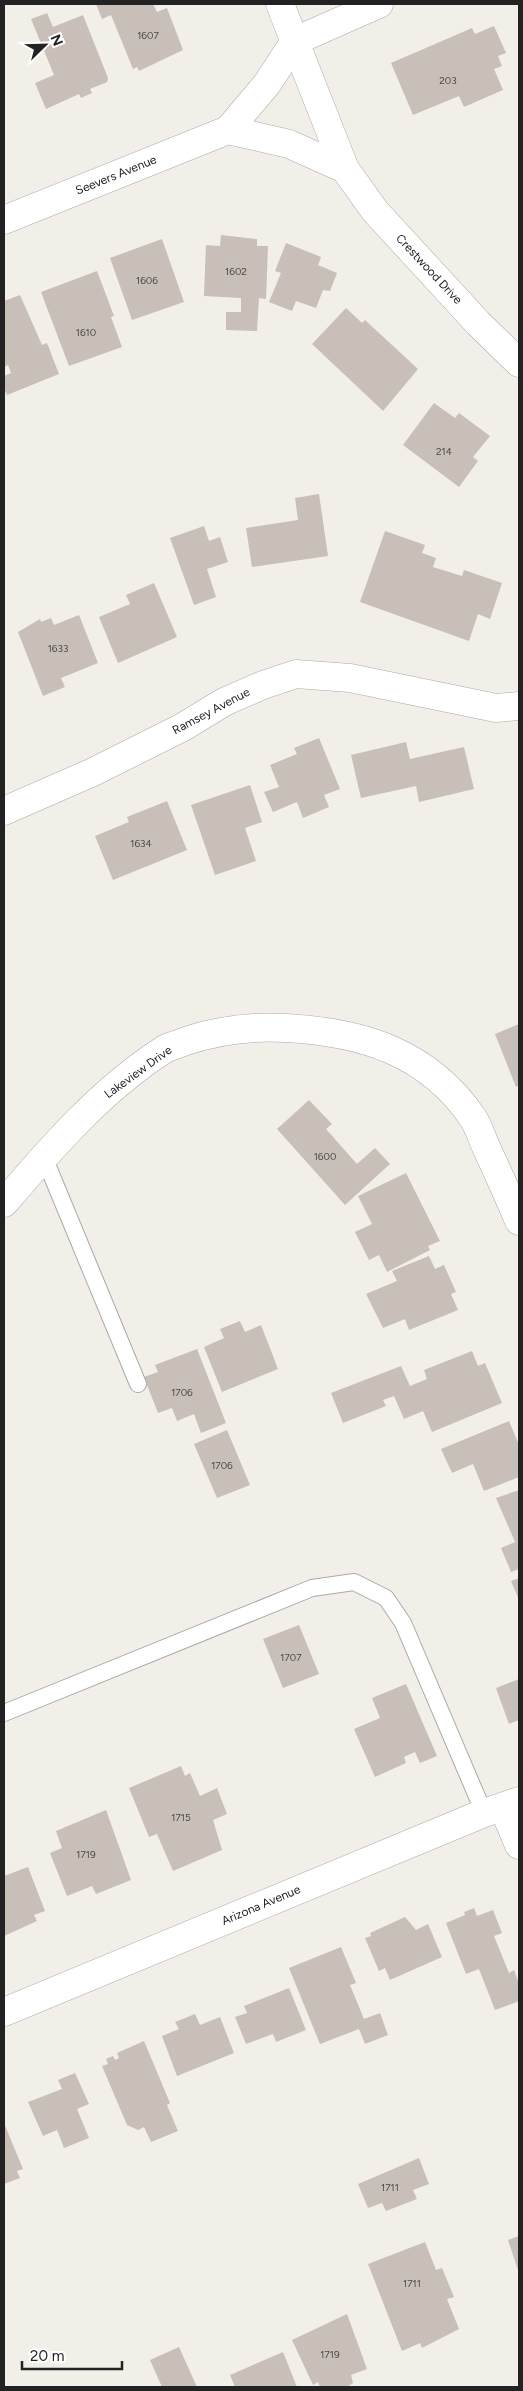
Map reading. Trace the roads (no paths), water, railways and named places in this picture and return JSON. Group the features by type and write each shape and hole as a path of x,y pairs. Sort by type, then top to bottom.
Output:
{"street":[{"name":"Crestwood Drive","path":"280,4 345,169 375,211 478,323 519,364"},
{"path":"295,41 379,4"},
{"name":"Seevers Avenue","path":"4,220 228,130 268,84 295,41"},
{"path":"228,130 289,144 345,169"},
{"name":"Ramsey Avenue","path":"4,811 92,774 182,727 224,702 262,685 296,674 350,678 496,708 519,706"},
{"name":"Lakeview Drive","path":"4,1202 44,1157 94,1106 120,1082 167,1048 210,1033 256,1026 346,1034 382,1044 425,1068 450,1091 473,1118 517,1207"},
{"path":"502,1807 519,1845"},
{"name":"Arizona Avenue","path":"4,2012 502,1807"}],"lane":[{"path":"44,1157 138,1384"},
{"path":"4,1712 312,1588 354,1582 386,1598 403,1623 502,1807"}]}
